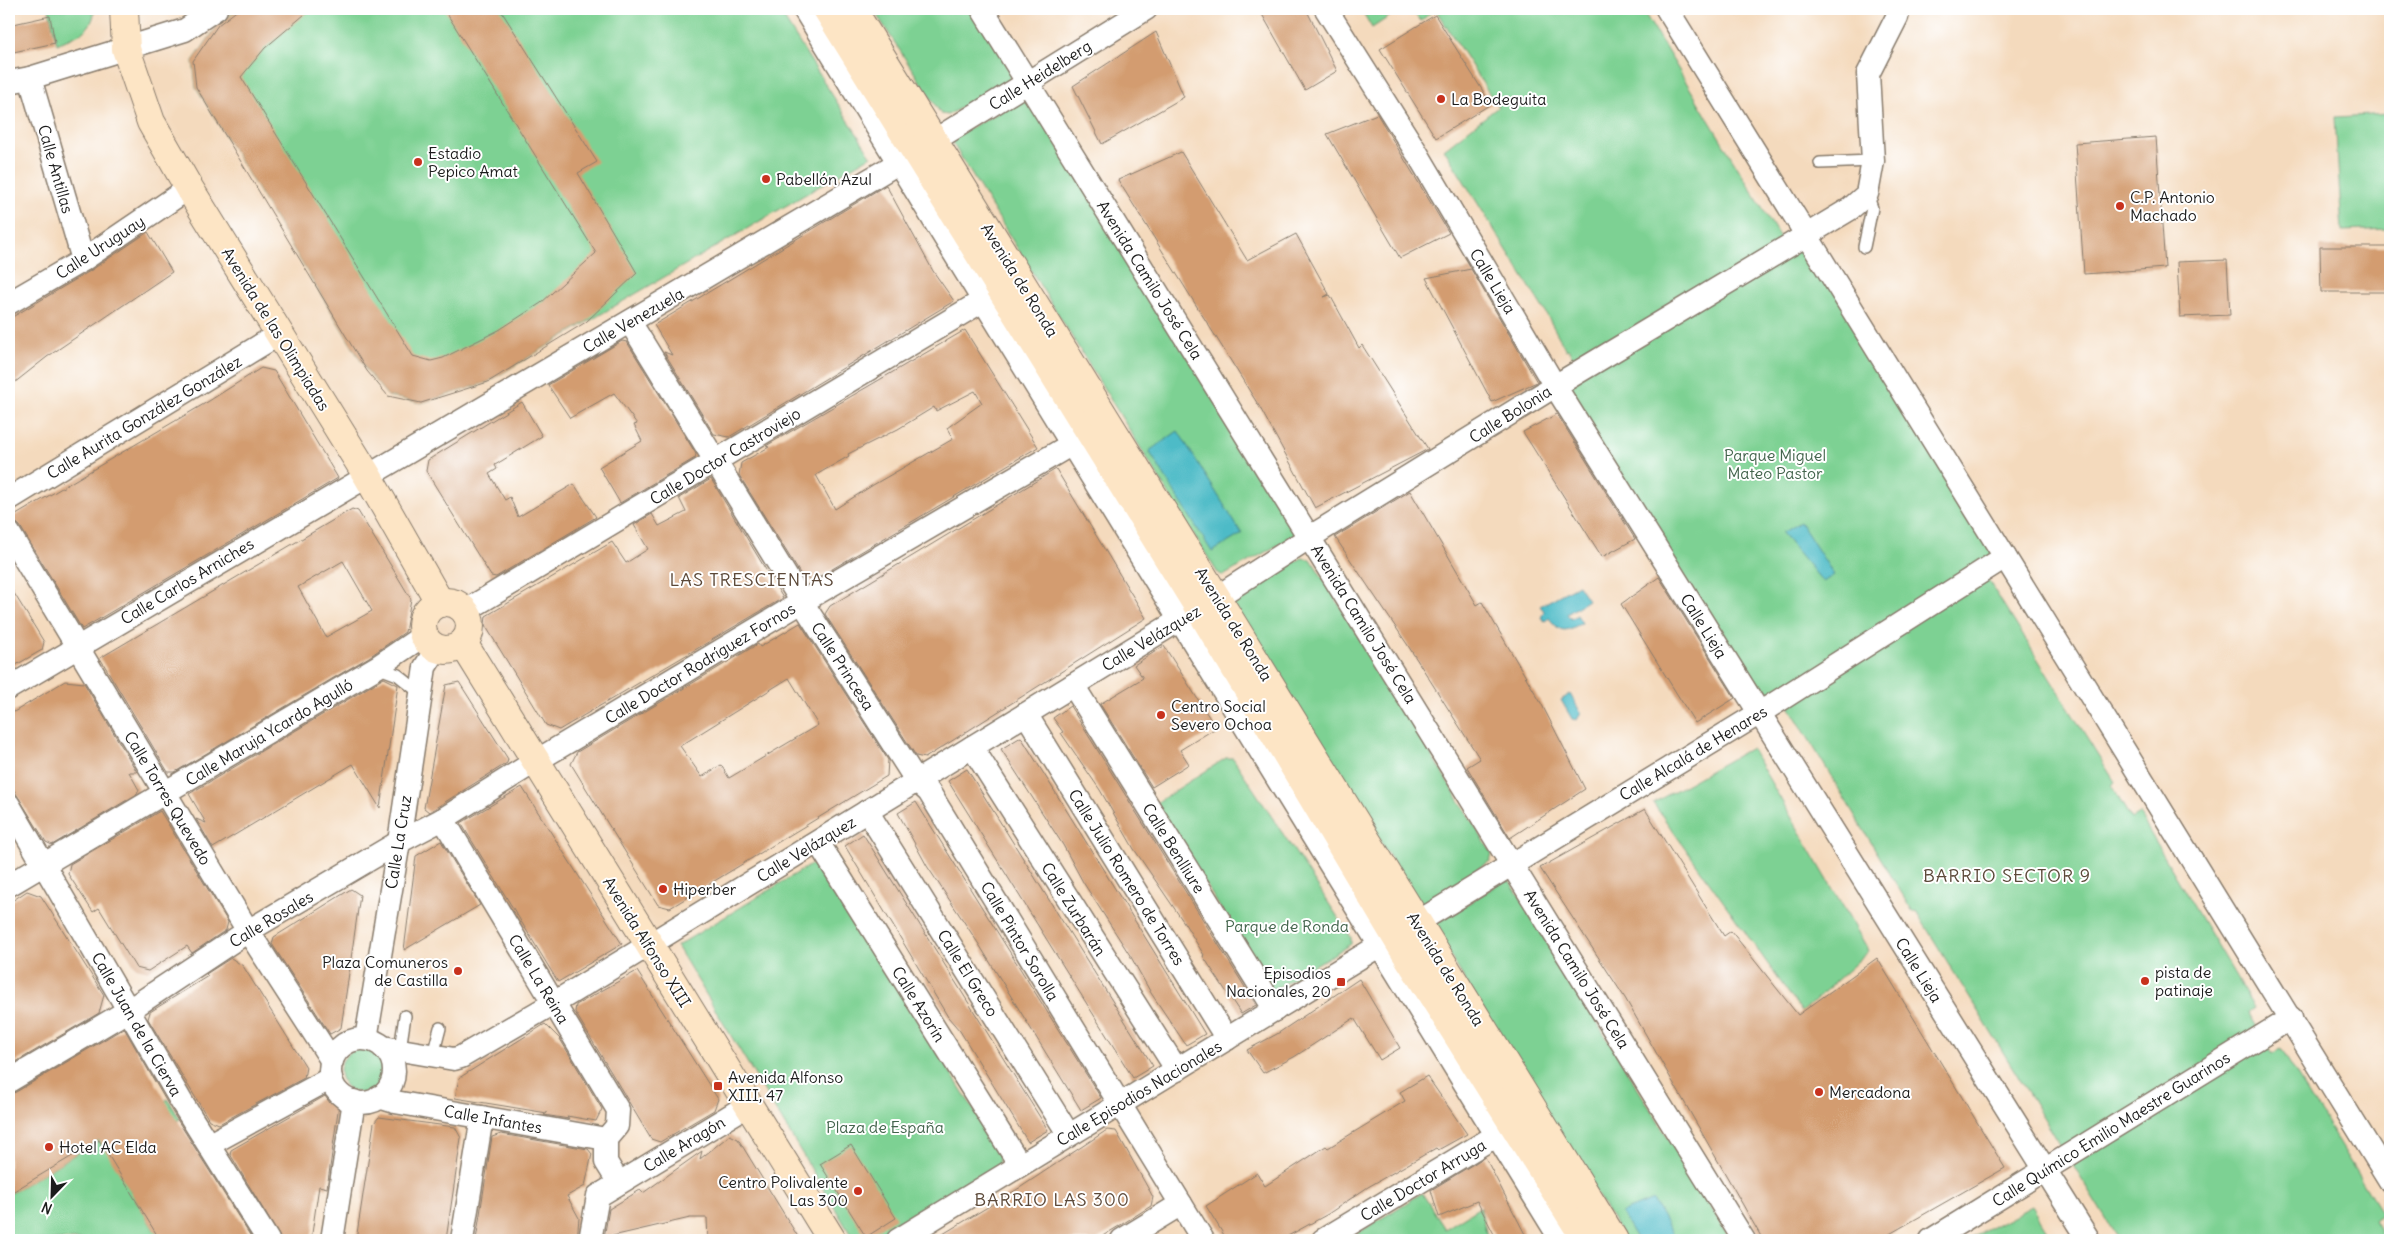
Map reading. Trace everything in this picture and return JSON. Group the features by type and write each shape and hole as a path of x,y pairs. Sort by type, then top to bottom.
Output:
{"street":[{"name":"Avenida de las Olimpiadas","path":"124,9 126,49 151,122 189,188 366,475 440,603"},
{"path":"19,80 185,30 216,9"},
{"name":"Avenida de Ronda","path":"804,9 915,152"},
{"name":"Avenida de Ronda","path":"827,9 1199,608 1586,1240"},
{"name":"Avenida de Ronda","path":"852,9 915,152 984,300 1072,444 1199,608"},
{"name":"Avenida Camilo José Cela","path":"982,9 1744,1240"},
{"name":"Calle Heidelberg","path":"915,152 1146,9"},
{"name":"Calle Lieja","path":"1326,9 1417,153 1555,386 1758,714 2089,1240"},
{"path":"1667,9 2390,1181"},
{"path":"1867,194 1873,161 1868,74 1897,17 1898,9"},
{"name":"Calle Antillas","path":"19,80 83,260"},
{"name":"Calle Venezuela","path":"366,475 630,322 915,152"},
{"name":"Calle Uruguay","path":"9,303 83,260 189,188"},
{"name":"Calle Bolonia","path":"1199,608 1310,537 1555,386 1805,234 1850,209 1867,194"},
{"name":"Calle Doctor Castroviejo","path":"465,612 984,300"},
{"name":"Calle Princesa","path":"630,322 802,602 916,780"},
{"name":"Calle Aurita González González","path":"9,500 279,334"},
{"name":"Calle Doctor Rodríguez Fornos","path":"536,761 1072,444"},
{"name":"Calle Carlos Arniches","path":"9,688 366,475"},
{"name":"Calle Torres Quevedo","path":"9,533 331,1069"},
{"name":"Calle Alcalá de Henares","path":"1398,935 1758,714 2005,558"},
{"path":"440,603 454,603 465,612 468,617 470,631 441,642 422,627 427,612 440,603"},
{"name":"Calle Velázquez","path":"383,1045 454,1059 461,1058 1199,608"},
{"name":"Avenida Alfonso XIII","path":"441,642 536,761 832,1240"},
{"name":"Calle Maruja Ycardo Agulló","path":"9,885 377,667 441,642"},
{"name":"Calle La Cruz","path":"383,1045 399,842 420,693 425,666 441,642"},
{"name":"Calle Benlliure","path":"1073,685 1275,1010"},
{"name":"Calle Julio Romero de Torres","path":"1026,714 1227,1039"},
{"name":"Calle Zurbarán","path":"972,747 1177,1070"},
{"name":"Calle Rosales","path":"9,1081 129,1010 248,931 399,842 444,818 536,761"},
{"name":"Calle Pintor Sorolla","path":"916,780 930,792 1203,1240"},
{"name":"Calle Juan de la Cierva","path":"9,805 184,1106 210,1144 268,1240"},
{"name":"Calle El Greco","path":"867,811 1069,1136"},
{"name":"Calle La Reina","path":"444,818 618,1110 617,1126 606,1139"},
{"name":"Calle Azorín","path":"818,842 1020,1165"},
{"name":"Avenida de Ronda","path":"1398,935 1497,1135 1561,1240"},
{"name":"Avenida de Ronda","path":"1398,935 1614,1240"},
{"name":"Calle Episodios Nacionales","path":"898,1240 1398,935"},
{"name":"Calle Químico Emilio Maestre Guarinos","path":"1931,1240 2290,1018"},
{"path":"210,1144 331,1069 345,1044 358,1039 383,1045 391,1059 393,1073 389,1087 379,1097 372,1101 354,1101 342,1095 331,1069"},
{"name":"Calle Infantes","path":"379,1097 395,1102 606,1139"},
{"path":"332,1240 354,1101"},
{"name":"Calle Aragón","path":"590,1240 598,1196 748,1105"},
{"path":"462,1240 482,1117"},
{"name":"Calle Doctor Arruga","path":"1323,1240 1497,1135"},
{"path":"606,1139 606,1162 620,1183"},
{"path":"1122,1240 1181,1204"}],"lane":[{"path":"1820,163 1873,161"},
{"path":"1864,246 1872,208 1867,194"},
{"path":"377,667 398,675 420,693"},
{"path":"383,1045 405,1016"},
{"path":"433,1055 440,1028"}],"green space":[{"path":"49,9 95,9 91,23 87,28 57,44"},
{"path":"237,9 778,9 871,156 488,382 421,403 388,396 367,371 196,87 193,61 218,25"},
{"path":"873,9 972,9 1012,73 1009,80 948,115 941,114"},
{"path":"1361,9 1401,9 1372,28"},
{"path":"1409,9 1435,9 1421,21"},
{"name":"Parque Miguel Mateo Pastor","path":"1435,9 1642,9 1785,246 1805,234 2005,557 1983,572 2115,782 2111,785 2131,819 2139,814 2254,1008 2248,1012 2273,1054 2281,1049 2382,1214 2374,1220 2386,1240 2119,1240 1916,911 1913,912 1784,698 1758,714 1555,386 1581,370 1568,349 1566,350 1544,310 1444,149 1498,107"},
{"path":"1024,99 1029,99 1295,531 1294,536 1223,576 1217,572 953,144 955,136"},
{"path":"2390,114 2390,229 2342,231 2335,117"},
{"path":"1302,558 1311,559 1492,854 1490,861 1423,904 1418,902 1232,603 1235,597"},
{"path":"1751,748 1869,951 1802,1012 1653,803"},
{"name":"Parque de Ronda","path":"1226,758 1233,758 1351,937 1351,944 1271,991 1156,803"},
{"name":"Plaza de España","path":"817,861 1000,1151 998,1166 879,1240 854,1240 677,946"},
{"path":"1503,881 1510,881 1731,1240 1625,1240 1433,928 1436,924"},
{"path":"362,1049 374,1053 380,1059 384,1071 380,1083 374,1089 362,1093 350,1089 344,1083 340,1071 344,1059 350,1053"},
{"path":"168,1099 180,1119 112,1160 160,1240 9,1240 9,1194"},
{"path":"1422,1193 1445,1229 1480,1207 1488,1240 1347,1240"},
{"path":"2032,1206 2053,1240 1968,1240"}],"water":[{"path":"1178,431 1242,534 1212,552 1149,451"},
{"path":"1800,522 1834,575 1823,582 1782,533"},
{"path":"1578,585 1588,600 1567,614 1571,619 1577,615 1582,623 1564,630 1557,627 1549,618 1545,621 1541,618 1544,611 1540,606"},
{"path":"1570,694 1581,713 1577,720 1572,719 1561,700"},
{"path":"1653,1200 1677,1240 1637,1240 1621,1213"}],"building":[{"path":"239,9 311,9 265,48 241,77 413,356 431,361 443,358 499,330 541,303 596,253 444,9 500,9 597,162 578,173 637,273 586,322 488,382 421,403 388,396 367,371 196,87 193,61 218,25"},
{"path":"1259,9 1306,9 1337,71 1305,90"},
{"path":"1435,15 1491,104 1436,138 1380,49"},
{"path":"50,16 55,43 9,53 9,25"},
{"path":"1156,32 1184,97 1102,144 1073,86"},
{"path":"1377,114 1449,233 1400,258 1327,134"},
{"name":"C.P. Antonio Machado","path":"2156,137 2165,268 2084,274 2075,143"},
{"path":"1181,152 1247,260 1296,234 1329,294 1324,297 1330,295 1359,348 1362,345 1428,449 1315,508 1259,406 1118,180"},
{"path":"886,185 933,271 954,301 729,437 714,434 664,352 672,355 654,325"},
{"path":"148,232 172,272 47,357 9,387 9,319 90,271"},
{"path":"2320,247 2390,247 2390,292 2321,292"},
{"path":"2227,260 2230,315 2180,317 2177,262"},
{"path":"1471,269 1537,382 1492,402 1426,278"},
{"path":"965,330 1038,447 812,581 801,575 739,475 741,463 769,447 766,446","holes":["975,391 982,403 947,428 953,439 835,509 816,475 849,456 848,454 898,429 934,407 936,411"]},
{"path":"622,341 627,342 696,454 695,458 620,503 599,467 642,441 634,425 637,424 614,393 570,418 548,385"},
{"path":"261,368 274,371 338,478 82,629 20,526 11,518 209,401"},
{"path":"522,402 542,436 495,465 497,469 489,474 505,500 510,497 518,517 574,484 596,517 496,577 491,576 426,471 428,460"},
{"path":"1557,414 1635,539 1602,557 1523,432"},
{"path":"1056,469 1146,618 925,758 916,756 825,614 830,606"},
{"path":"711,479 783,598 559,730 546,725 485,625 486,616 612,542 626,563 648,549 634,525 652,514 659,526 686,512 679,498"},
{"path":"1410,491 1477,605 1482,602 1541,703 1585,789 1510,838 1467,767 1480,759 1407,644 1335,537"},
{"path":"352,509 358,511 411,599 405,632 369,657 175,772 168,772 100,658","holes":["343,561 372,611 326,637 298,587"]},
{"path":"1659,577 1735,698 1695,723 1621,604"},
{"path":"9,585 44,642 42,650 9,669"},
{"path":"800,623 888,760 887,776 670,908 658,905 571,764 577,752 758,644 760,647","holes":["789,678 818,725 729,778 721,765 702,777 680,746"]},
{"name":"Centro Social Severo Ochoa","path":"1164,646 1216,728 1180,750 1189,764 1152,787 1100,704 1143,678 1134,665"},
{"path":"384,678 398,685 380,808 353,764 213,848 196,819 206,823 189,794"},
{"path":"65,681 84,683 137,772 129,772 139,790 137,794 52,845 46,842 9,782 9,715"},
{"path":"459,682 508,759 507,763 429,812 424,808 446,685"},
{"path":"1070,706 1256,1005 1241,1014 1203,956 1185,924 1134,849 1100,790 1061,733 1063,732 1053,718"},
{"path":"1021,737 1205,1034 1186,1045 1151,993 1131,957 1083,882 1063,845 1001,749"},
{"path":"967,769 1153,1066 1133,1078 948,781"},
{"path":"522,787 622,944 558,982 461,823"},
{"path":"916,802 1101,1098 1081,1110 980,946 927,866 898,813"},
{"name":"Mercadona","path":"1645,809 1724,936 1731,931 1798,1015 1877,958 2005,1168 1879,1240 1763,1240 1625,998 1540,868"},
{"path":"160,811 228,922 226,930 192,953 187,946 148,971 136,968 99,908 93,912 68,874 70,864"},
{"path":"863,834 1048,1130 1028,1142 960,1031 948,1017 845,846"},
{"path":"441,841 480,905 404,950 416,856"},
{"path":"351,889 360,895 348,980 341,1028 330,1034 272,944 274,937"},
{"path":"27,891 41,896 104,995 99,1013 9,1066 9,903"},
{"path":"231,958 243,966 306,1067 304,1078 219,1124 209,1120 148,1019 150,1012 208,976 206,974"},
{"path":"637,971 718,1099 714,1110 660,1142 651,1139 575,1012 576,1005"},
{"path":"1359,979 1400,1048 1380,1060 1354,1018 1294,1057 1263,1073 1247,1050 1277,1034"},
{"path":"545,1024 560,1039 602,1109 596,1121 567,1116 569,1119 544,1115 547,1113 455,1098 459,1078"},
{"path":"124,1028 173,1113 253,1240 160,1240 99,1140 9,1194 9,1094 16,1092"},
{"path":"1427,1076 1467,1134 1438,1150 1436,1148 1368,1187 1328,1214 1288,1236 1290,1240 1227,1240 1206,1206 1257,1173 1265,1186 1326,1146 1328,1148 1405,1101 1400,1092"},
{"path":"325,1096 330,1103 340,1097 327,1188 319,1186 311,1240 281,1239 230,1154 231,1150"},
{"path":"379,1117 455,1127 461,1138 446,1240 356,1240 374,1123"},
{"path":"1107,1130 1116,1131 1153,1197 1151,1206 1096,1240 933,1240 1021,1187"},
{"path":"501,1134 588,1149 592,1154 585,1186 567,1196 579,1218 577,1240 476,1240 492,1137"},
{"path":"730,1135 738,1139 800,1240 708,1240 707,1218 690,1218 604,1238 609,1209 640,1190 643,1193 702,1151 700,1159"},
{"name":"Centro Polivalente Las 300","path":"851,1145 896,1218 866,1237 820,1164"},
{"path":"1485,1157 1528,1240 1497,1240 1477,1201 1439,1217 1431,1190"}],"place":[{"name":"La Bodeguita","path":"1441,99"},
{"name":"Estadio Pepico Amat","path":"418,162"},
{"name":"Pabellón Azul","path":"766,179"},
{"name":"C.P. Antonio Machado","path":"2120,206"},
{"name":"Centro Social Severo Ochoa","path":"1161,715"},
{"name":"Hiperber","path":"663,889"},
{"name":"Plaza Comuneros de Castilla","path":"458,971"},
{"name":"pista de patinaje","path":"2145,981"},
{"name":"Episodios Nacionales, 20","path":"1341,982"},
{"name":"Avenida Alfonso XIII, 47","path":"718,1086"},
{"name":"Mercadona","path":"1819,1092"},
{"name":"Hotel AC Elda","path":"49,1147"},
{"name":"Centro Polivalente Las 300","path":"858,1191"}],"district":[{"name":"LAS TRESCIENTAS","path":"752,580"},
{"name":"BARRIO SECTOR 9","path":"2007,876"},
{"name":"BARRIO LAS 300","path":"1052,1200"}]}
